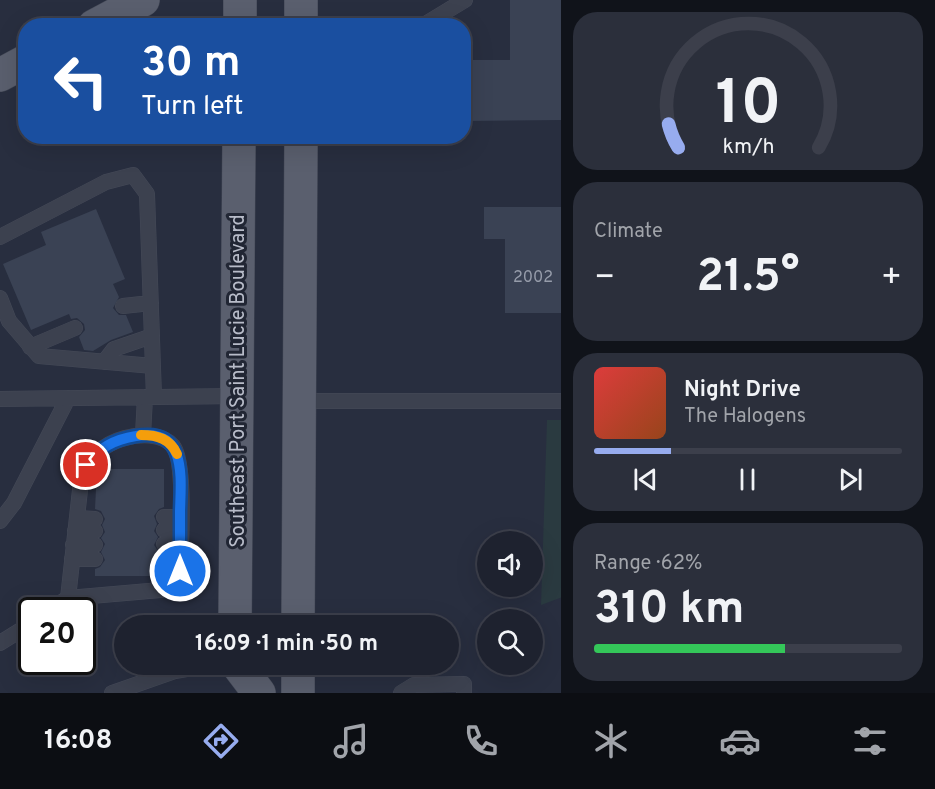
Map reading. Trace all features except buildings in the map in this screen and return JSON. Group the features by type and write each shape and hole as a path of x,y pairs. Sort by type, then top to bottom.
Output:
{"main road":[{"path":"109,18 143,0"},
{"path":"240,0 240,18"},
{"path":"301,0 301,18"},
{"path":"0,75 18,65"},
{"name":"Southeast Port Saint Lucie Boulevard","path":"235,615 239,144"},
{"path":"298,615 301,144"},
{"path":"234,693 235,675"},
{"path":"244,675 259,693"},
{"path":"298,675 298,693"}],"lane":[{"path":"435,18 465,0"},
{"path":"0,237 106,182 133,174 147,194 153,366 143,435"},
{"path":"0,298 9,321 39,356 153,366"},
{"path":"123,306 151,303"},
{"path":"30,347 75,328"},
{"path":"104,362 114,349 152,336"},
{"path":"0,399 237,396"},
{"path":"0,521 14,503 68,398"},
{"path":"299,401 561,401"},
{"path":"68,597 81,481 93,455 124,438 143,435 164,438 177,454 181,467 180,583 172,589 80,597"},
{"path":"74,538 95,538 74,538"},
{"path":"180,538 164,538 180,538"},
{"path":"0,643 18,631"},
{"path":"112,693 164,675"},
{"path":"401,693 414,685 464,684 465,693"}],"shaded area":[{"path":"547,420 561,420 561,597 541,605"}],"slow traffic":[{"path":"141,435 164,438 173,445 177,454"}],"route":[{"path":"86,465 93,455 124,438 143,435 164,438 173,445 181,467 180,571"}]}
